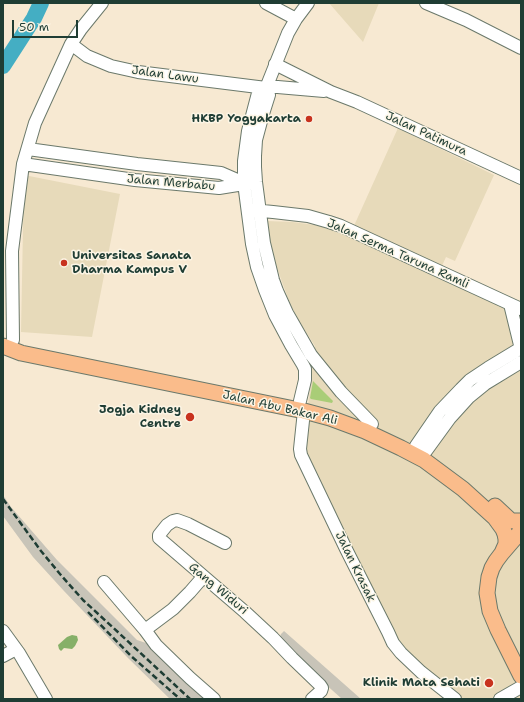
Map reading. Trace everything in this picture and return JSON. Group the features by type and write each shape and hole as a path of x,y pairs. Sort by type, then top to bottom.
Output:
{"main road":[{"name":"Jalan Abu Bakar Ali","path":"6,341 302,406 340,412 372,424 421,448 469,482 510,520 513,522 521,521"},
{"name":"Jalan Abu Bakar Ali","path":"302,406 365,431 413,454 434,467 463,489 500,523 506,539 506,544 502,553"},
{"path":"521,531 502,553 492,568 487,593 490,611 521,676"}],"street":[{"path":"6,341 12,251 23,164 35,123 71,44 102,3"},
{"path":"266,3 296,19"},
{"path":"308,3 288,33 266,87 269,95 256,140 255,156 250,183 253,210 277,291 293,326 322,371 372,424"},
{"path":"426,3 466,20 521,48"},
{"name":"Jalan Lawu","path":"71,44 87,56 111,66 138,72 266,87"},
{"name":"Jalan Patimura","path":"275,64 331,92 357,102 521,178"},
{"name":"Jalan Patimura","path":"266,87 331,92"},
{"name":"Jalan Merbabu","path":"28,149 137,164 221,173 250,183"},
{"name":"Jalan Merbabu","path":"23,164 135,180 219,188 250,183"},
{"path":"135,180 137,164"},
{"name":"Jalan Serma Taruna Ramli","path":"253,210 308,216 340,226 515,306"},
{"name":"Jalan Krasak","path":"253,210 254,255 269,303 305,369 302,406 301,455 346,550 393,643 421,672 455,699"},
{"path":"465,393 488,368 521,349 515,306"},
{"path":"421,448 440,411 465,393 490,381 521,362"},
{"name":"Gang Widuri","path":"225,543 177,520 170,523 159,535 160,540 246,612 320,685 322,688 321,691 312,699"},
{"path":"145,630 173,609 204,576"},
{"path":"104,582 156,645 214,699"},
{"path":"3,631 16,649 46,699"},
{"path":"3,656 16,649"},
{"path":"500,699 521,686"}],"shaded area":[{"path":"329,3 379,3 363,42"},
{"path":"398,128 494,175 455,261 446,257 441,268 353,228"},
{"name":"Universitas Sanata Dharma Kampus V","path":"24,175 120,194 92,337 21,332"},
{"path":"267,221 315,225 336,230 505,307 512,340 521,357 521,699 455,699 392,635 306,454 306,422 315,346 299,321 289,301 277,268 271,246"},
{"path":"3,495 11,507 57,560 137,640 149,644 210,699 170,699 128,658 33,557 3,516"},
{"path":"284,631 361,699 342,699 285,648 280,637"}],"green space":[{"path":"313,381 333,401 332,403 310,398"},
{"path":"72,635 77,636 78,640 75,646 72,649 64,648 61,651 58,645 67,637"}],"waterway":[{"path":"3,66 34,18 41,3"}],"railway":[{"path":"3,499 41,551 83,600 190,699"},
{"path":"88,612 131,656 180,699"}],"place":[{"name":"HKBP Yogyakarta","path":"309,119"},
{"name":"Universitas Sanata Dharma Kampus V","path":"64,263"},
{"name":"Jogja Kidney Centre","path":"190,417"},
{"name":"Klinik Mata Sehati","path":"489,683"}]}
